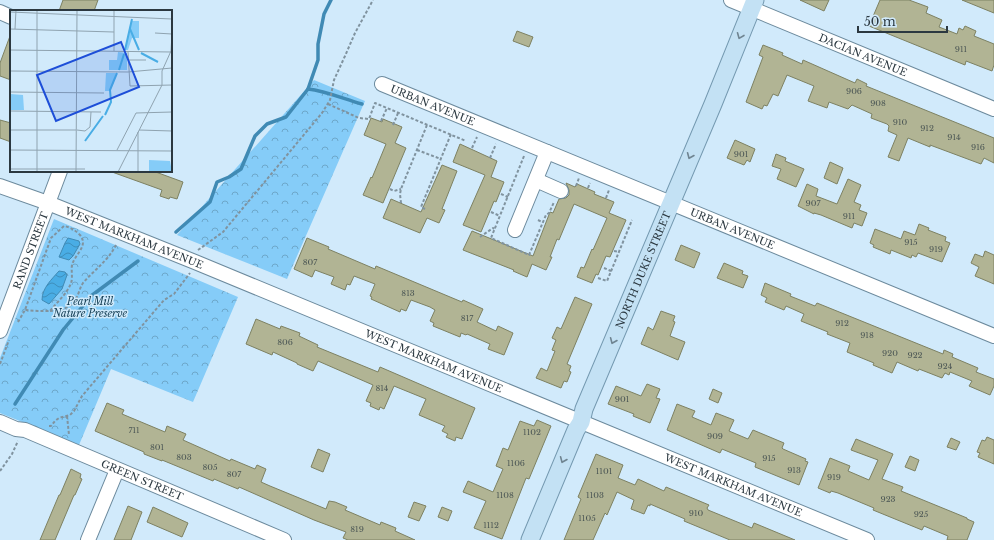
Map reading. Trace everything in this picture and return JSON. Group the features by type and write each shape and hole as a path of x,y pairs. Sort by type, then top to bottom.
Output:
{"main road":[{"name":"NORTH DUKE STREET","path":"530,540 576,430 581,422 584,410 713,104 753,4"}],"street":[{"name":"DACIAN AVENUE","path":"732,0 753,4 994,109"},
{"path":"0,12 10,16"},
{"name":"URBAN AVENUE","path":"382,84 994,336"},
{"path":"516,230 547,152"},
{"name":"RAND STREET","path":"2,321 60,172"},
{"path":"536,180 562,191"},
{"name":"WEST MARKHAM AVENUE","path":"0,186 48,203 868,540"},
{"name":"GREEN STREET","path":"0,422 16,429 26,430 284,540"},
{"path":"88,540 117,470"}],"path":[{"path":"198,251 223,232 322,113 330,100 334,80 344,56 373,0"},
{"path":"328,104 359,118 369,119 375,103 466,141"},
{"path":"381,121 387,108"},
{"path":"393,125 398,112"},
{"path":"401,203 401,189 427,125"},
{"path":"472,148 479,132"},
{"path":"425,208 421,207 451,134"},
{"path":"490,158 498,139"},
{"path":"417,150 441,159"},
{"path":"492,234 526,151"},
{"path":"390,189 394,191 401,189"},
{"path":"501,194 508,196"},
{"path":"491,212 500,216"},
{"path":"538,220 542,222"},
{"path":"598,278 607,281 632,220"},
{"path":"50,310 66,293 71,283 72,265 80,252 83,243 82,237 77,232 64,226 51,238 25,310 38,312 61,310 73,303 82,285 102,262 107,260 116,246"},
{"path":"480,237 493,228 494,229"},
{"path":"614,251 618,252"},
{"path":"43,424 51,426 59,418 70,415 74,411 82,396 164,300 174,294 190,274 192,268"},
{"path":"604,268 611,271"},
{"path":"67,416 70,438"},
{"path":"0,470 12,454 20,439"}],"green space":[{"path":"314,80 365,101 287,279 177,235"},
{"name":"Pearl Mill Nature Preserve","path":"54,219 238,297 193,402 111,369 79,445 0,413 0,358"}],"water":[{"path":"68,238 79,241 80,244 69,260 59,257"},
{"path":"59,271 65,272 67,275 62,289 49,304 42,300 42,296 48,284"}],"building":[{"path":"63,0 98,0 94,10 59,10"},
{"path":"800,0 829,0 824,11"},
{"path":"880,0 909,0 928,7 926,13 942,20 939,27 957,34 959,28 963,30 965,26 976,31 974,36 994,44 994,65 992,71 966,61 965,65 869,26"},
{"path":"962,0 994,0 994,13"},
{"path":"517,31 533,37 529,47 513,41"},
{"path":"10,36 10,80 0,76 0,63"},
{"path":"763,45 783,53 782,55 802,64 803,60 855,83 857,79 867,84 866,86 994,138 994,163 984,158 981,164 908,138 899,161 888,157 897,135 888,131 889,126 887,124 871,118 872,114 852,105 848,109 829,102 827,108 808,101 814,86 787,75 778,96 773,94 767,106 764,105 762,109 746,102 763,57 759,55"},
{"path":"371,118 382,122 383,119 402,127 395,143 406,148 383,203 363,195 371,177 372,178 386,144 364,135"},
{"path":"0,120 10,123 10,142 0,138"},
{"path":"735,140 755,149 750,162 747,160 744,165 727,158"},
{"path":"460,144 497,161 491,177 504,182 481,232 463,225 485,175 453,162"},
{"path":"776,154 786,158 785,161 804,169 796,187 777,179 781,169 772,166"},
{"path":"830,162 843,168 837,184 824,178"},
{"path":"442,165 457,171 442,209 445,210 439,223 427,218 420,233 383,218 391,199 421,212"},
{"path":"112,172 156,172 183,182 177,199 170,197 169,199 160,196 162,190"},
{"path":"848,179 861,185 854,202 861,205 859,210 867,213 862,226 854,223 852,228 821,215 814,214 798,206 807,184 818,189 816,196 837,204"},
{"path":"566,183 575,187 577,184 595,192 594,194 614,202 609,213 626,220 610,257 606,256 598,275 596,274 592,283 577,277 581,267 584,268 607,218 574,204 559,240 557,239 550,257 552,257 546,270 532,264 527,277 513,271 514,270 463,250 472,231 533,256 550,212 553,213 559,199 566,198 569,195 569,190"},
{"path":"919,224 929,228 928,230 946,237 945,241 950,243 942,262 918,253 916,257 912,255 911,258 891,250 890,254 873,247 874,245 870,243 875,229 901,239 904,231 915,235"},
{"path":"307,238 329,247 328,249 375,269 376,266 462,302 463,300 483,309 477,322 496,331 498,326 513,333 504,355 488,349 490,344 467,334 461,333 460,337 433,326 434,323 430,321 435,310 430,307 411,300 406,311 401,309 400,312 371,299 372,297 370,296 375,284 354,276 350,285 347,284 345,290 331,284 334,277 315,270 312,277 294,269"},
{"path":"681,245 700,253 694,268 675,260"},
{"path":"985,251 994,255 994,284 975,276 979,267 971,263 975,254 983,257"},
{"path":"724,263 743,271 742,274 748,276 743,288 717,278"},
{"path":"765,283 791,294 790,296 815,306 817,303 943,354 944,350 953,354 952,357 978,368 976,372 994,379 994,386 990,395 969,386 972,381 950,372 949,375 945,373 942,378 919,369 918,371 897,362 892,373 873,365 874,363 847,352 850,343 827,334 828,332 801,321 804,314 786,306 784,310 765,302 767,298 761,295"},
{"path":"575,297 592,304 567,364 571,366 569,371 571,372 567,382 564,381 561,388 536,378 541,368 547,371 555,351 552,350 556,340 552,338 557,327 561,329"},
{"path":"661,311 675,316 673,321 675,322 670,336 685,342 678,360 641,344 648,327 653,330"},
{"path":"256,319 280,329 281,326 300,333 299,336 318,345 317,347 378,372 380,367 475,408 462,439 456,437 455,441 446,437 448,434 442,431 445,426 419,415 426,399 394,386 384,409 380,407 379,410 370,406 371,403 366,401 373,385 318,361 313,371 273,352 272,355 246,344"},
{"path":"647,384 660,389 656,398 660,399 650,423 633,416 634,414 608,404 616,386 641,396"},
{"path":"713,389 722,393 718,403 709,399"},
{"path":"107,403 124,410 122,414 165,432 167,426 186,434 183,440 230,461 231,459 255,469 257,465 266,469 261,482 326,509 329,501 335,502 347,507 345,510 380,525 381,522 396,528 395,531 415,540 348,540 343,538 346,532 314,520 239,487 238,489 214,479 213,481 144,454 144,452 95,431"},
{"path":"677,404 695,411 692,417 711,425 716,413 734,420 729,431 748,439 753,430 784,443 783,449 806,459 805,461 808,462 799,485 755,467 756,463 722,449 720,453 667,430"},
{"path":"537,420 551,426 529,479 526,478 502,539 474,528 486,501 463,492 468,481 493,492 503,469 496,466 503,448 508,450 520,421 534,426"},
{"path":"987,437 994,440 994,464 978,457 980,453 977,452 982,440 985,441"},
{"path":"951,438 960,442 956,450 947,447"},
{"path":"856,439 893,454 882,479 903,487 901,491 974,522 967,540 947,540 948,536 924,526 922,530 873,510 874,508 838,493 831,491 830,493 818,488 830,458 850,466 848,471 869,480 878,460 851,450"},
{"path":"318,449 330,454 323,472 311,467"},
{"path":"596,454 623,465 618,478 635,485 638,479 664,491 666,487 709,505 707,508 708,510 752,528 754,523 795,540 730,540 684,521 685,519 650,504 650,506 648,505 644,514 631,509 634,500 617,492 607,515 605,513 593,540 564,540 581,499 578,497"},
{"path":"910,456 919,460 915,471 905,467"},
{"path":"71,469 81,474 80,478 82,479 55,540 40,540 59,495"},
{"path":"414,502 426,506 419,521 408,517"},
{"path":"128,506 142,512 131,540 114,540"},
{"path":"153,507 188,523 182,537 147,522"},
{"path":"442,507 452,511 448,521 438,517"}],"waterway":[{"path":"176,232 210,202 217,182 229,177 241,169 255,136 267,124 286,117 308,89 318,60 318,44 324,14 331,0"},
{"path":"308,89 328,93 362,104"},
{"path":"15,404 63,330 91,296 138,261"}]}
